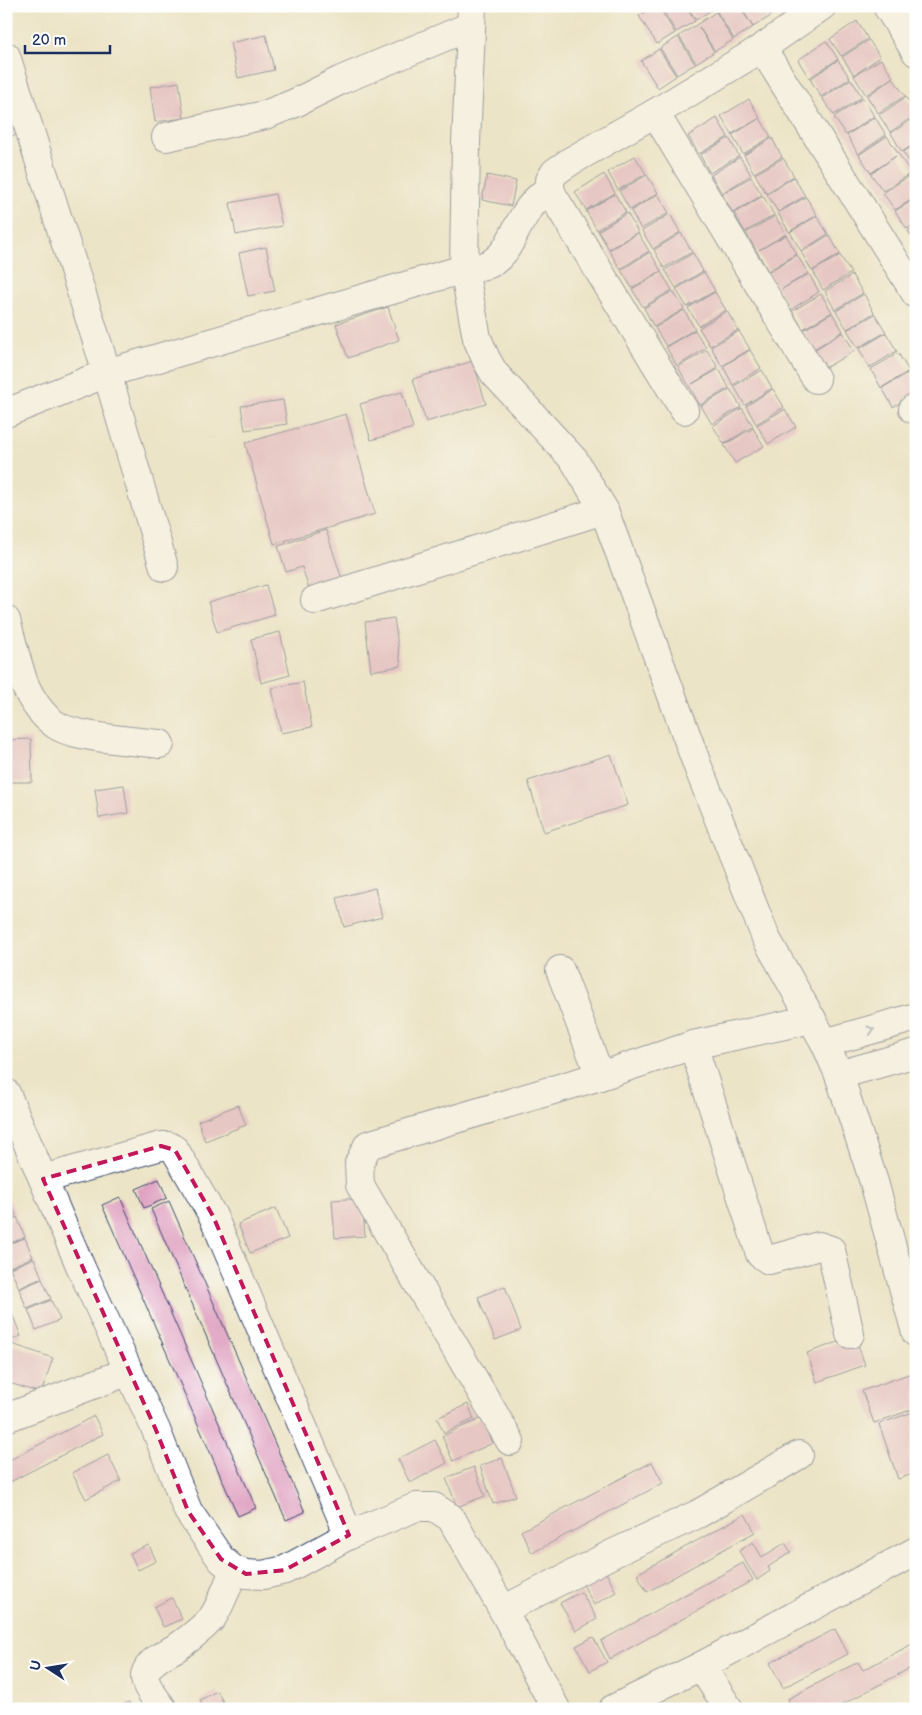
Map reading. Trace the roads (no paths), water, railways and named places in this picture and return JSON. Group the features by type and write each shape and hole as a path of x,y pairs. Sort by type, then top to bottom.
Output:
{"street":[{"path":"684,410 553,196 550,180 555,172 655,114 762,48 822,6"},
{"path":"887,6 916,52"},
{"path":"166,137 266,115 295,103 471,16 464,270 477,338 494,374 540,421 574,460 604,510 695,758 758,920 766,938 825,1043 839,1075 874,1182 916,1334"},
{"path":"762,48 916,294"},
{"path":"6,56 107,373 164,567"},
{"path":"655,114 816,379"},
{"path":"6,413 107,373 464,270 485,266 506,250 523,217 538,197 550,188"},
{"path":"315,600 604,510"},
{"path":"6,620 24,683 33,701 49,720 57,726 81,734 160,744"},
{"path":"560,970 600,1076"},
{"path":"825,1043 916,1017"},
{"path":"510,1441 360,1185 359,1163 368,1145 600,1076 693,1045 812,1019"},
{"path":"693,1045 760,1254 769,1260 819,1246 831,1250 850,1334"},
{"path":"839,1075 916,1053"},
{"path":"6,1093 82,1270 156,1430 188,1511 221,1560 234,1570 246,1574 263,1575 286,1570 349,1534 416,1507 434,1507 451,1518 504,1610 556,1709"},
{"path":"43,1179 161,1146 169,1146 175,1150 213,1216 349,1534"},
{"path":"7,1415 129,1371"},
{"path":"504,1610 698,1514 799,1455"},
{"path":"613,1709 701,1666 916,1551"},
{"path":"163,1709 145,1679 146,1672 164,1654 194,1635 213,1618 234,1570"},
{"path":"701,1666 729,1709"}]}
